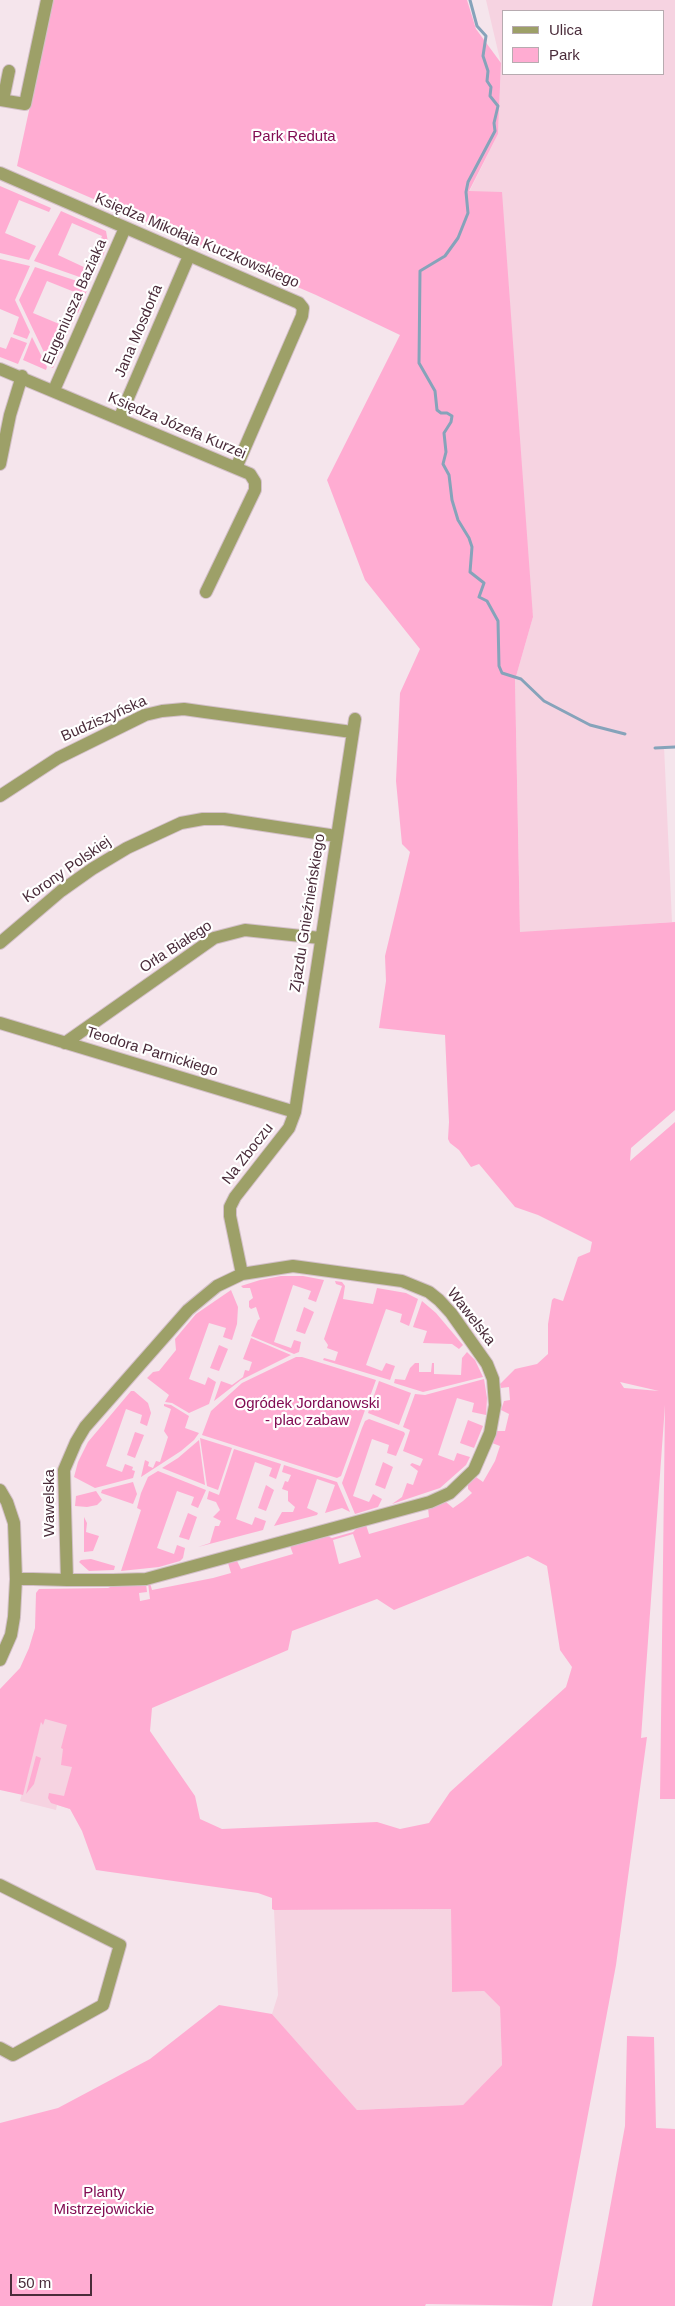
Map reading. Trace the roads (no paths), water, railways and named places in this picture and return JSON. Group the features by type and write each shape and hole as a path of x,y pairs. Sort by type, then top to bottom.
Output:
{"street":[{"path":"9,71 1,100 25,104 47,0"},
{"name":"Księdza Mikołaja Kuczkowskiego","path":"0,173 299,303 303,308 302,316 236,468"},
{"name":"Eugeniusza Baziaka","path":"54,390 125,228"},
{"name":"Jana Mosdorfa","path":"119,419 189,256"},
{"name":"Księdza Józefa Kurzei","path":"0,368 250,474 255,482 255,490 206,592"},
{"path":"0,464 10,415 22,376"},
{"name":"Budziszyńska","path":"0,796 58,758 146,715 162,711 184,709 352,732"},
{"name":"Zjazdu Gnieźnieńskiego","path":"295,1112 320,938 355,719"},
{"name":"Korony Polskiej","path":"0,943 60,890 127,848 180,823 203,819 224,820 336,836"},
{"name":"Orła Białego","path":"65,1043 214,938 245,930 260,930 320,938"},
{"name":"Teodora Parnickiego","path":"0,1024 295,1112"},
{"name":"Na Zboczu","path":"242,1274 230,1216 230,1207 235,1197 289,1128 295,1112"},
{"name":"Wawelska","path":"16,1579 67,1580 132,1580 185,1570 430,1502 450,1493 467,1479 480,1459 494,1419 494,1388 487,1364 451,1313 429,1292 402,1281 293,1266 242,1274 217,1286 188,1310 85,1427 76,1442 64,1470 67,1580"},
{"path":"0,1490 11,1514 15,1539 16,1579 11,1635 0,1660"},
{"path":"0,1885 120,1945 103,2005 13,2055 0,2048"}],"waterway":[{"path":"470,0 477,26 486,36 483,56 488,71 487,81 491,87 490,96 498,106 494,123 495,131 468,182 466,192 468,213 458,238 445,256 420,271 419,363 435,391 437,410 452,416 451,422 444,433 446,452 443,464 449,475 452,500 458,520 472,547 470,572 484,583 479,597 487,601 498,621 499,666 502,673 521,679 544,701 590,725 625,734"},
{"path":"655,748 675,747"}],"park label":[{"name":"Park Reduta","path":"294,137"},
{"name":"Ogródek Jordanowski - plac zabaw","path":"307,1412"},
{"name":"Planty Mistrzejowickie","path":"104,2202"}]}
